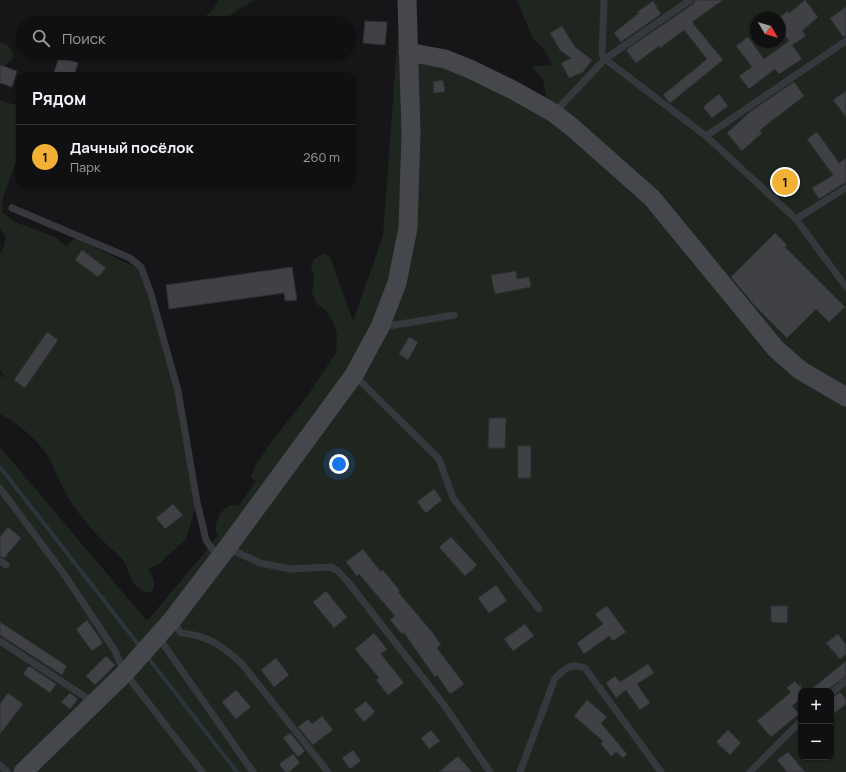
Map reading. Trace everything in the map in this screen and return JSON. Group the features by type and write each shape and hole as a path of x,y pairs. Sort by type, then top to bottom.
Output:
{"main road":[{"path":"23,772 131,667 172,620 354,375 380,327 397,283 408,228 411,133 407,0"},
{"path":"408,52 445,59 470,69 513,90 554,113 652,198 776,349 800,370 846,397"}],"lane":[{"path":"604,0 602,54 605,59 706,136 796,219 846,287"},
{"path":"554,113 605,59 690,0"},
{"path":"706,136 846,41"},
{"path":"796,219 846,188"},
{"path":"12,208 130,258 141,267 151,294 178,391 197,502 206,540 223,553 260,563 291,569 330,566 338,571 444,705 490,772"},
{"path":"380,327 454,315"},
{"path":"354,375 439,459 453,498 539,609"},
{"path":"0,488 66,577 115,651 131,667 202,772"},
{"path":"172,620 181,633 195,634 214,642 228,651 242,664 328,772"},
{"path":"155,640 253,772"},
{"path":"0,641 95,703"},
{"path":"520,772 555,678 567,666 578,666 585,668 662,772"},
{"path":"834,691 846,681"},
{"path":"750,772 798,724"},
{"path":"0,765 7,772"}],"shaded area":[{"path":"219,0 255,0 230,16 205,16 214,8"},
{"path":"517,0 846,0 846,772 0,772 0,447 147,621 218,535 216,531 216,523 223,511 230,505 236,505 238,507 256,481 251,476 255,466 275,437 306,398 336,353 337,335 334,323 326,311 317,304 312,293 314,274 311,269 313,260 323,253 330,257 353,321 383,236 398,30 408,52 548,106 543,80 531,66 550,66 552,64 544,49 533,39"},
{"path":"0,42 6,44 13,51 12,60 0,70"},
{"path":"0,100 15,105 16,104 16,161 3,198 2,212 15,222 55,237 66,246 75,238 139,269 172,372 196,507 186,539 159,564 148,569 154,579 154,588 148,593 137,587 123,560 96,534 77,511 62,486 51,462 41,447 22,428 0,414 0,375 5,378 0,369 0,253 4,247 6,236 0,229"}],"building":[{"path":"695,0 723,0 692,22 723,60 670,103 663,95 707,59 684,30 660,48 659,46 636,63 626,50 693,4"},
{"path":"805,0 818,17 802,31 806,36 792,45 802,59 779,74 775,69 749,89 739,76 752,67 736,46 748,37 750,40 750,48 756,48 764,59 779,48 786,48 786,43 789,41 786,37 786,12 788,11 789,13"},
{"path":"653,1 661,14 621,42 614,33 639,13 637,12"},
{"path":"846,7 846,36 843,37 830,18"},
{"path":"365,21 387,22 385,45 363,43"},
{"path":"562,26 575,47 592,60 583,72 569,78 561,63 571,58 560,50 550,33"},
{"path":"58,60 68,60 78,63 75,72 54,72"},
{"path":"0,65 17,71 12,87 0,83"},
{"path":"443,80 445,92 434,93 433,82"},
{"path":"794,82 804,96 760,130 762,133 742,151 727,133 751,111"},
{"path":"846,91 846,117 833,100"},
{"path":"719,94 728,106 712,118 703,107"},
{"path":"817,132 839,163 846,158 846,182 819,199 812,188 833,175 807,139"},
{"path":"775,233 787,245 785,247 845,307 829,322 816,309 787,338 754,305 731,277"},
{"path":"82,250 106,268 98,277 75,260"},
{"path":"292,267 297,300 285,301 284,293 169,309 166,285"},
{"path":"516,271 517,279 529,277 531,287 495,294 491,275"},
{"path":"47,332 58,340 25,388 14,380"},
{"path":"409,337 418,342 408,360 399,354"},
{"path":"489,418 506,418 505,448 488,448"},
{"path":"518,446 531,446 531,478 518,478"},
{"path":"434,489 442,500 426,513 417,502"},
{"path":"173,504 183,515 165,529 156,518"},
{"path":"8,527 21,538 4,558 0,556 0,537"},
{"path":"451,537 477,565 465,576 439,547"},
{"path":"363,549 381,572 383,570 400,591 398,592 433,633 441,645 437,648 464,684 450,694 437,675 435,677 404,633 402,634 390,620 395,616 359,574 357,576 346,562"},
{"path":"496,585 507,601 489,613 478,598"},
{"path":"326,591 347,617 334,628 313,602"},
{"path":"607,606 626,632 613,641 609,636 584,654 577,643 603,624 595,614"},
{"path":"771,606 788,606 787,623 771,622"},
{"path":"87,620 103,643 92,651 76,629"},
{"path":"0,622 67,666 62,675 0,635"},
{"path":"525,624 534,636 513,651 504,639"},
{"path":"374,633 387,649 381,654 404,683 388,695 376,680 379,678 355,649"},
{"path":"838,634 846,645 846,654 840,659 826,643"},
{"path":"106,656 115,665 95,685 86,676"},
{"path":"276,658 289,675 274,687 261,670"},
{"path":"846,661 846,676 830,688 813,688"},
{"path":"648,664 654,673 637,684 650,703 640,710 626,690 616,698 606,683 615,676 620,682"},
{"path":"29,666 56,684 50,693 23,674"},
{"path":"795,681 799,686 801,684 801,688 798,688 798,701 792,706 798,715 771,737 757,721 791,692 787,688"},
{"path":"236,690 251,707 236,719 222,702"},
{"path":"840,692 846,699 846,704 834,714 834,696"},
{"path":"8,693 23,704 0,734 0,704"},
{"path":"70,693 78,699 70,709 61,702"},
{"path":"587,700 607,717 601,723 627,754 623,758 616,752 611,756 601,744 603,741 574,716"},
{"path":"366,701 375,712 364,722 354,710"},
{"path":"322,716 333,730 313,745 298,727 308,719 312,724"},
{"path":"431,730 440,741 429,749 421,738"},
{"path":"728,730 741,743 730,755 716,742"},
{"path":"290,733 305,751 298,757 283,738"},
{"path":"353,750 361,761 350,769 342,758"},
{"path":"788,752 805,772 787,772 777,760"},
{"path":"293,754 300,763 289,772 285,772 279,764"},
{"path":"458,756 472,772 439,772"}],"waterway":[{"path":"0,467 141,648"},
{"path":"146,655 237,772"}],"place":[{"name":"Дачный посёлок","path":"785,182"}]}
